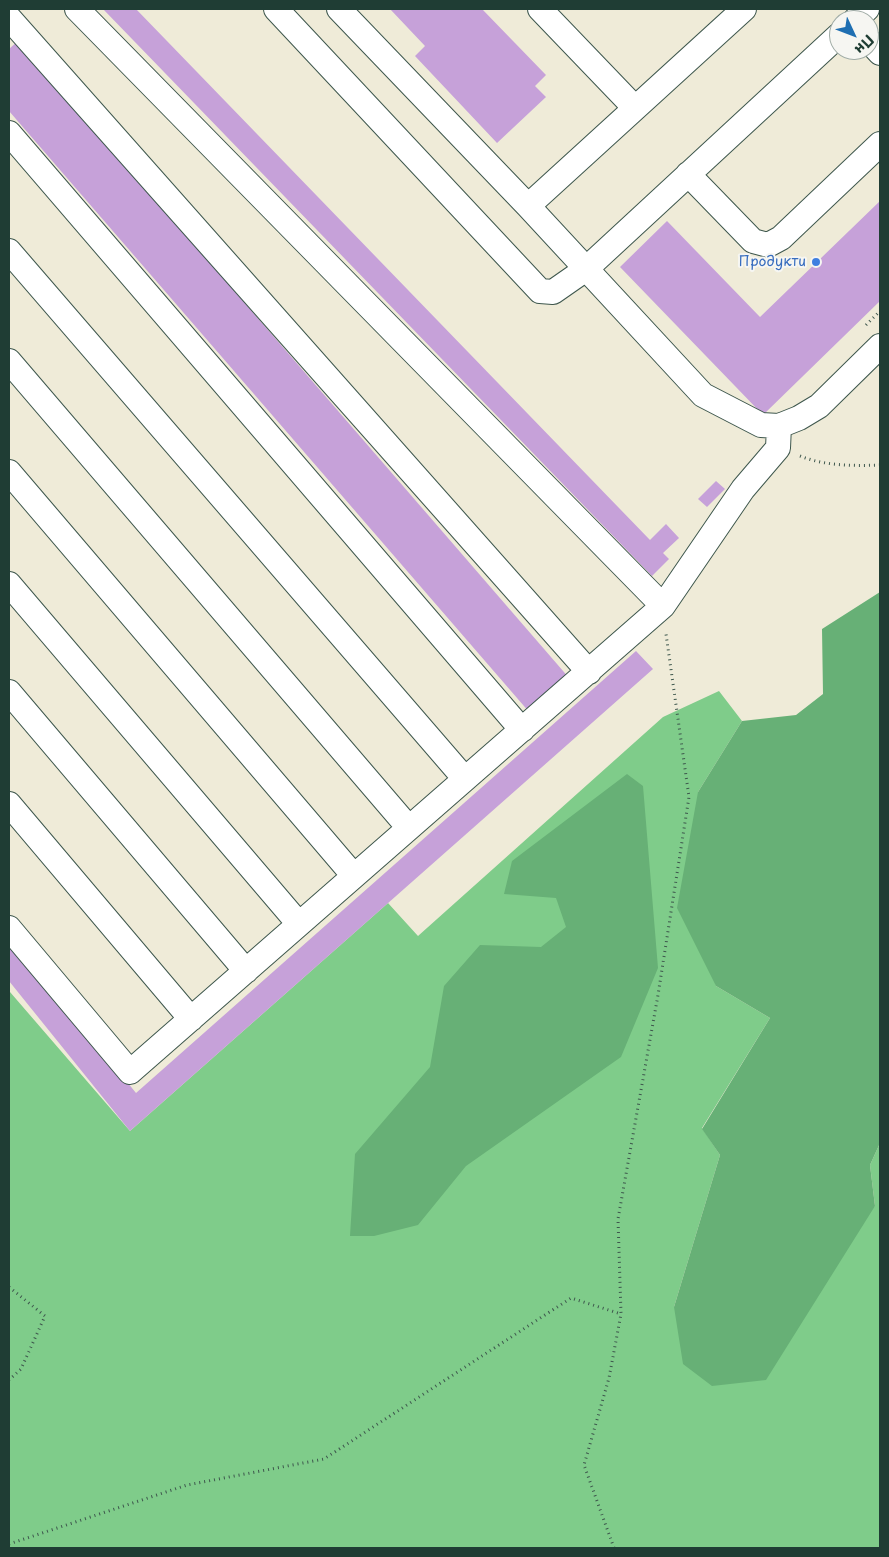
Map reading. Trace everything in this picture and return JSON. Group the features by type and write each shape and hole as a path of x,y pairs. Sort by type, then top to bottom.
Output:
{"lane":[{"path":"77,9 663,606"},
{"path":"276,9 540,291 553,292 586,269 829,44"},
{"path":"339,9 528,206 702,395 761,425 778,437"},
{"path":"540,9 635,108"},
{"path":"528,206 744,9"},
{"path":"9,18 589,672"},
{"path":"9,133 522,730"},
{"path":"688,174 754,241 768,245 781,238 880,144"},
{"path":"9,251 465,780"},
{"path":"9,928 130,1072 663,606 778,437 799,418 819,406 880,346"},
{"path":"9,361 409,828"},
{"path":"9,472 354,876"},
{"path":"9,584 299,924"},
{"path":"9,692 246,971"},
{"path":"9,804 191,1019"}],"path":[{"path":"859,332 880,311"},
{"path":"778,437 808,459 846,466 880,465"},
{"path":"614,1548 584,1465 609,1378 621,1314 618,1219 658,995 689,797 663,606"},
{"path":"9,1287 45,1316 21,1369 9,1380"},
{"path":"9,1544 186,1485 324,1459 571,1298 621,1314"}],"green space":[{"path":"880,592 880,1143 870,1165 875,1206 766,1380 712,1386 683,1364 674,1307 720,1155 702,1129 770,1018 716,986 677,908 698,792 742,721 796,715 823,694 822,629"},
{"path":"719,691 742,721 698,792 716,986 770,1018 702,1128 720,1155 674,1307 875,1206 870,1165 880,1143 880,1548 9,1548 9,993 130,1131 388,903 418,936 663,717"},
{"path":"627,774 643,786 658,968 621,1057 466,1166 418,1225 374,1236 350,1236 355,1154 430,1067 444,986 480,945 541,947 566,927 556,898 504,894 512,861"}],"building":[{"path":"103,9 136,9 650,540 666,524 679,538 663,553 669,559 652,576"},
{"path":"390,9 482,9 546,75 535,86 546,97 497,143 415,56 425,46"},
{"path":"18,41 570,679 530,713 9,111 9,49"},
{"path":"880,201 880,301 763,415 620,267 667,221 760,317"},
{"path":"716,481 725,489 707,507 698,499"},
{"path":"636,651 653,669 130,1131 9,981 9,936 136,1093"}],"place":[{"name":"Продукти","path":"816,262"}]}
